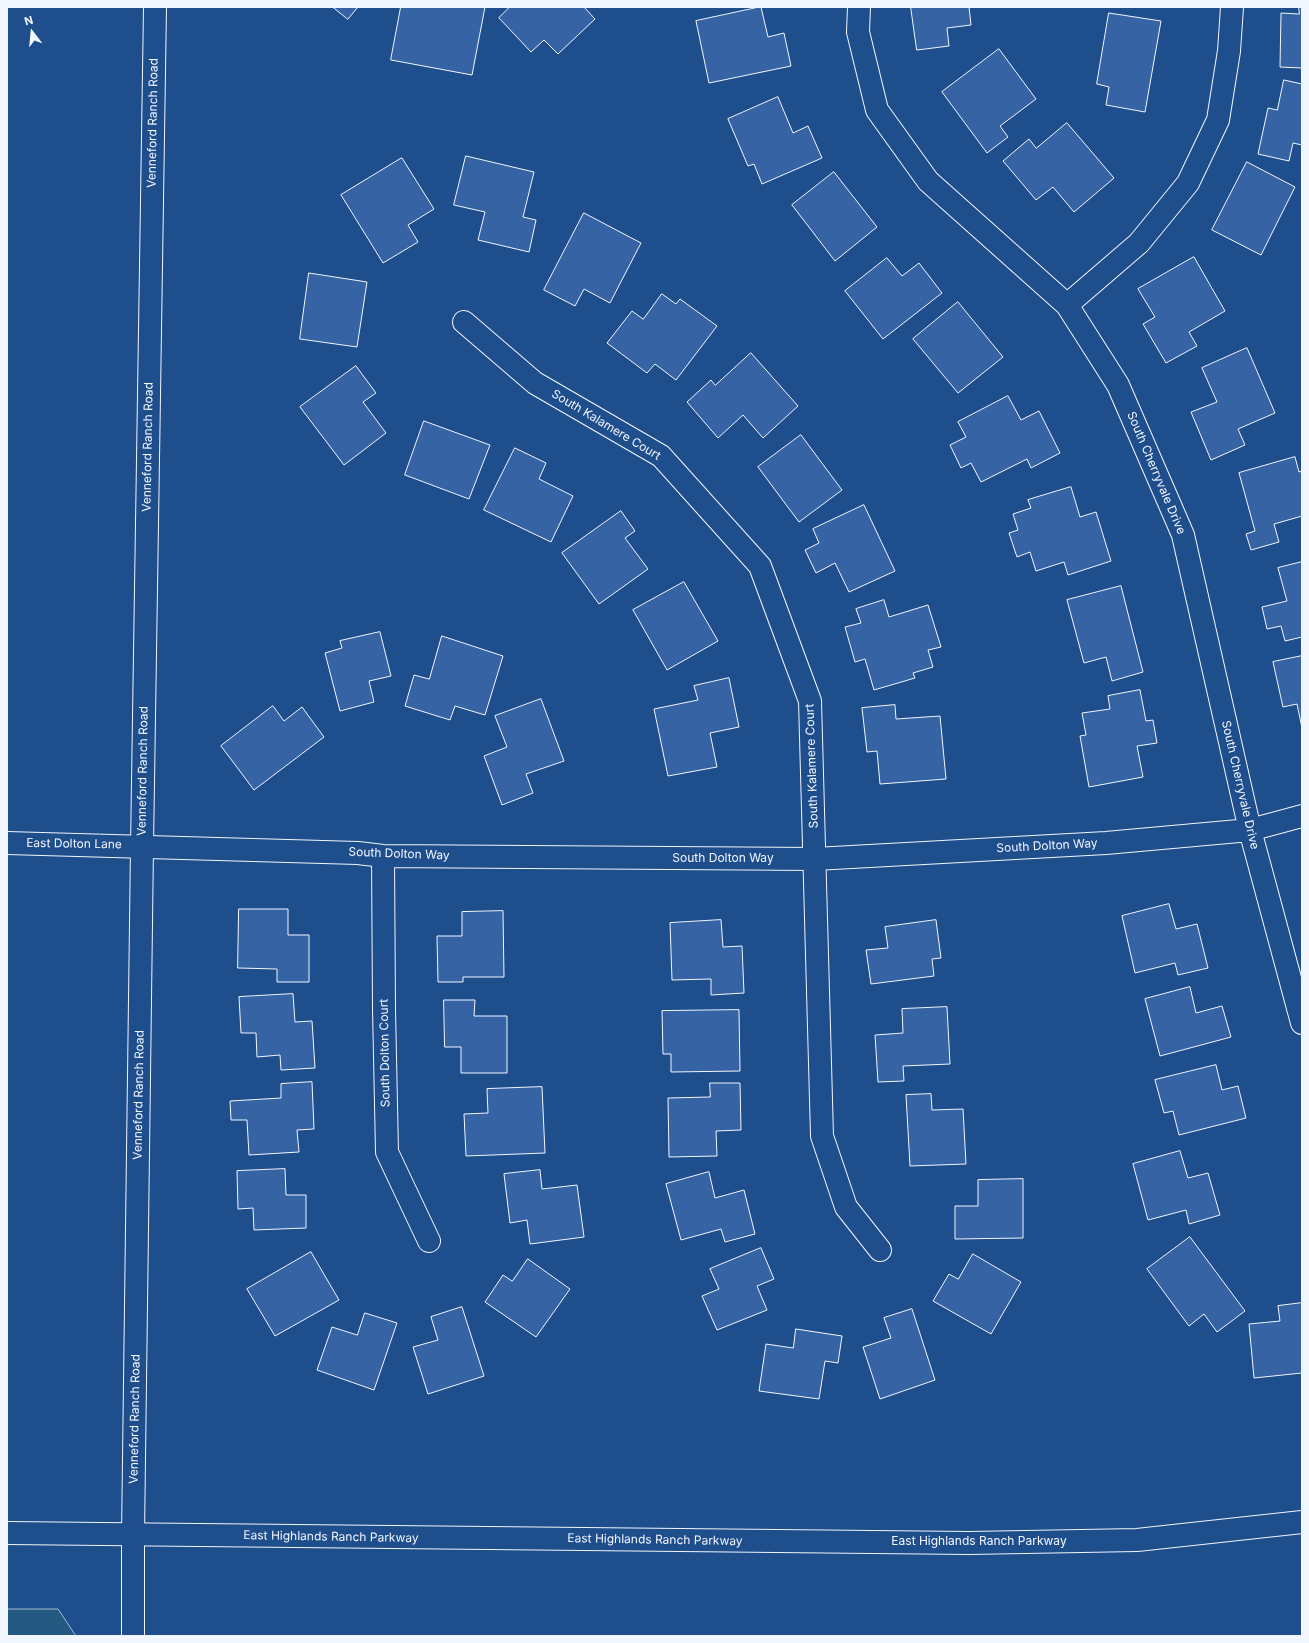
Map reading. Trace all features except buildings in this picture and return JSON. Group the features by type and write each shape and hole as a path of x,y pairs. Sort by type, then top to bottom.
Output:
{"street":[{"name":"Venneford Ranch Road","path":"133,1636 142,846 155,7"},
{"name":"South Cherryvale Drive","path":"859,7 858,32 877,110 928,181 1067,304 1118,385 1183,535 1250,830 1302,1023"},
{"path":"1067,304 1139,243 1188,183 1218,120 1229,51 1232,7"},
{"name":"South Kalamere Court","path":"464,322 535,383 661,456 760,566 810,701 816,859 822,1136 846,1207 880,1250"},
{"name":"South Dolton Way","path":"142,846 358,853 383,856 816,859 1106,843 1250,830 1302,816"},
{"name":"East Dolton Lane","path":"7,843 142,846"},
{"name":"South Dolton Court","path":"383,856 387,1152 429,1241"},
{"name":"East Highlands Ranch Parkway","path":"7,1534 969,1543 1137,1540 1302,1522"}],"shaded area":[{"path":"7,1609 58,1609 76,1636 7,1636"}]}
